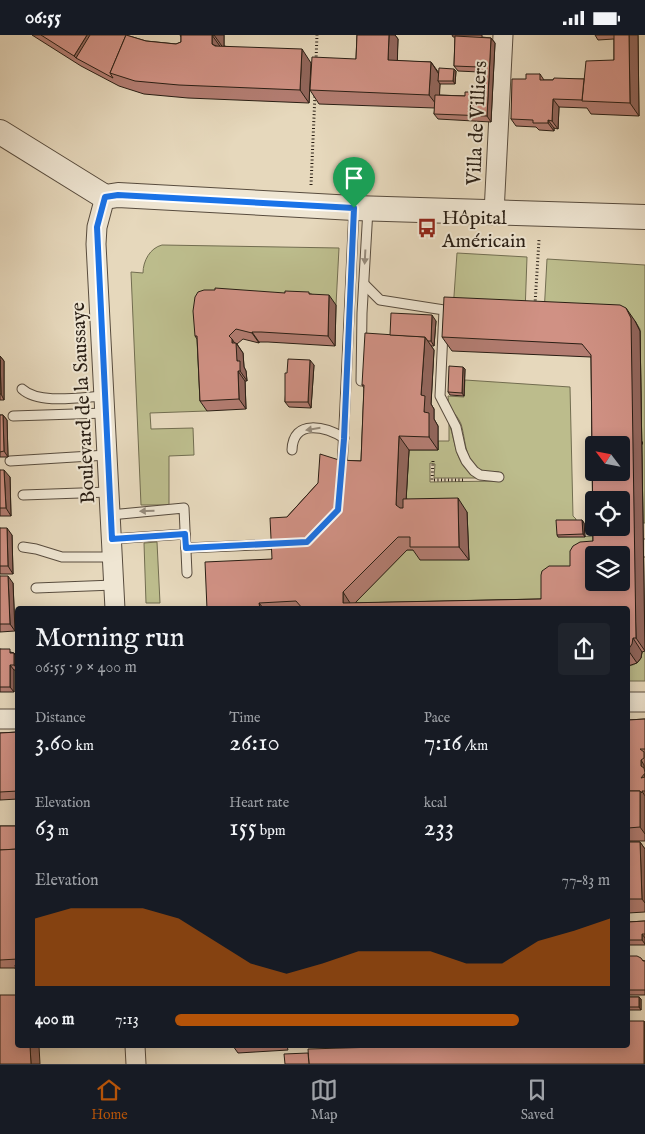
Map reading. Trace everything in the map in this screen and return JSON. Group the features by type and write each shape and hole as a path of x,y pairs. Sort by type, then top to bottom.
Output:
{"street":[{"name":"Villa de Villiers","path":"494,213 503,35"},
{"path":"0,132 105,197 118,195 310,206 645,217"},
{"name":"Boulevard de la Saussaye","path":"105,197 97,227 96,244 115,606"},
{"path":"630,702 645,702"},
{"path":"0,719 15,719"},
{"path":"136,1048 136,1064"}],"lane":[{"path":"361,208 364,284 361,381"},
{"path":"341,481 361,208"},
{"path":"364,284 380,300 444,310 440,396 456,427 461,450 466,461 480,475 499,477"},
{"path":"22,389 30,395 46,398 105,404"},
{"path":"13,416 105,404"},
{"path":"292,450 292,441 297,435 310,428 325,428 344,438"},
{"path":"10,461 107,455"},
{"path":"23,495 109,492"},
{"path":"110,515 184,509 187,573"},
{"path":"23,547 62,557 185,534"},
{"path":"186,548 289,543"},
{"path":"36,588 114,585"}],"path":[{"path":"316,63 317,35"},
{"path":"310,206 315,92"},
{"path":"535,313 539,240"},
{"path":"433,461 432,480 477,480 480,475"}],"green space":[{"path":"162,245 339,248 336,305 204,345 207,411 150,413 151,429 193,428 194,455 169,456 169,505 141,505 131,272 143,273 144,264 148,256 154,249"},
{"path":"457,253 527,257 525,313 453,310"},
{"path":"547,259 645,265 645,523 643,523 640,329 635,321 544,314"},
{"path":"465,380 570,387 573,516 576,519 576,523 558,537 602,536 596,546 585,546 585,563 552,606 352,606 407,550 419,550 405,519 409,450 438,450 438,441 449,441 449,423 460,460 476,478 434,478 435,464 430,463 430,482 500,481 499,472 484,471 477,468 469,457 461,424 449,405 448,396 464,397"},
{"path":"157,542 160,603 146,603 144,543"},
{"path":"645,651 645,681 630,681 630,666 638,662 642,652"}],"building":[{"path":"41,35 87,35 74,56"},
{"path":"90,35 126,35 110,73 113,78 76,58"},
{"path":"126,35 146,41 176,44 181,42 181,35 212,35 212,44 215,46 302,49 300,90 179,85 135,81 110,73"},
{"path":"357,35 389,35 388,60 431,62 429,95 310,90 312,57 356,59"},
{"path":"614,35 629,35 630,103 582,101 586,61 614,60"},
{"path":"455,36 491,38 487,116 434,114 435,95 465,96 465,92 478,92 479,67 454,66"},
{"path":"439,68 454,69 453,81 438,81"},
{"path":"526,74 540,74 540,80 553,80 554,78 584,79 582,100 553,99 552,121 548,120 548,123 533,123 533,120 511,119 512,79 526,79"},
{"path":"215,288 285,293 285,291 309,292 309,294 329,295 328,336 252,333 236,329 229,336 232,339 232,343 236,343 237,361 240,361 240,371 238,371 239,399 200,401 197,336 195,336 193,311 195,297 198,292 215,290"},
{"path":"444,297 620,305 626,308 631,318 636,638 633,638 630,647 630,606 300,606 296,601 259,603 260,606 207,606 205,562 272,559 270,518 287,517 318,483 320,454 339,460 361,461 365,333 425,337 421,395 425,396 424,412 429,413 429,437 399,436 396,505 403,508 403,499 458,498 459,547 410,547 410,537 398,537 343,592 343,603 541,599 542,571 549,566 570,566 570,551 573,546 580,542 593,541 593,536 630,536 630,491 592,491 592,481 630,481 630,436 592,436 591,355 582,344 442,337"},
{"path":"391,313 432,315 431,341 428,341 425,337 390,335"},
{"path":"288,359 310,360 308,402 285,402 285,373 287,373"},
{"path":"0,360 1,394 0,394"},
{"path":"449,366 463,367 462,393 448,392"},
{"path":"0,415 3,415 4,451 0,452"},
{"path":"0,470 4,470 6,508 0,508"},
{"path":"556,520 582,520 583,534 557,535"},
{"path":"0,528 7,528 8,566 0,566"},
{"path":"0,576 8,576 10,624 0,624"},
{"path":"0,649 10,649 10,653 14,653 14,665 10,665 10,687 0,687"},
{"path":"645,719 645,749 640,749 644,752 641,766 644,768 645,773 641,778 645,777 645,791 642,791 642,793 640,791 630,791 630,720"},
{"path":"15,732 15,791 0,792 0,733"},
{"path":"630,791 640,791 640,827 630,828"},
{"path":"0,826 15,826 15,849 0,850"},
{"path":"630,842 640,842 642,899 630,899"},
{"path":"15,849 15,959 0,960 0,850"},
{"path":"645,921 645,934 642,934 642,940 630,940 630,922"},
{"path":"630,956 637,956 645,961 645,990 630,990"},
{"path":"0,995 15,995 15,1048 30,1048 31,1064 0,1064"},
{"path":"630,997 639,997 639,1007 630,1007"},
{"path":"630,1021 644,1021 644,1064 309,1064 308,1049 630,1048"},
{"path":"308,1053 309,1064 285,1064 284,1054"}],"place":[{"name":"Hôpital Américain","path":"427,228"}],"route":[{"path":"118,195 354,208 344,439 338,510 307,542 186,548 185,534 112,539 96,244 99,215 105,197 118,195"}]}
